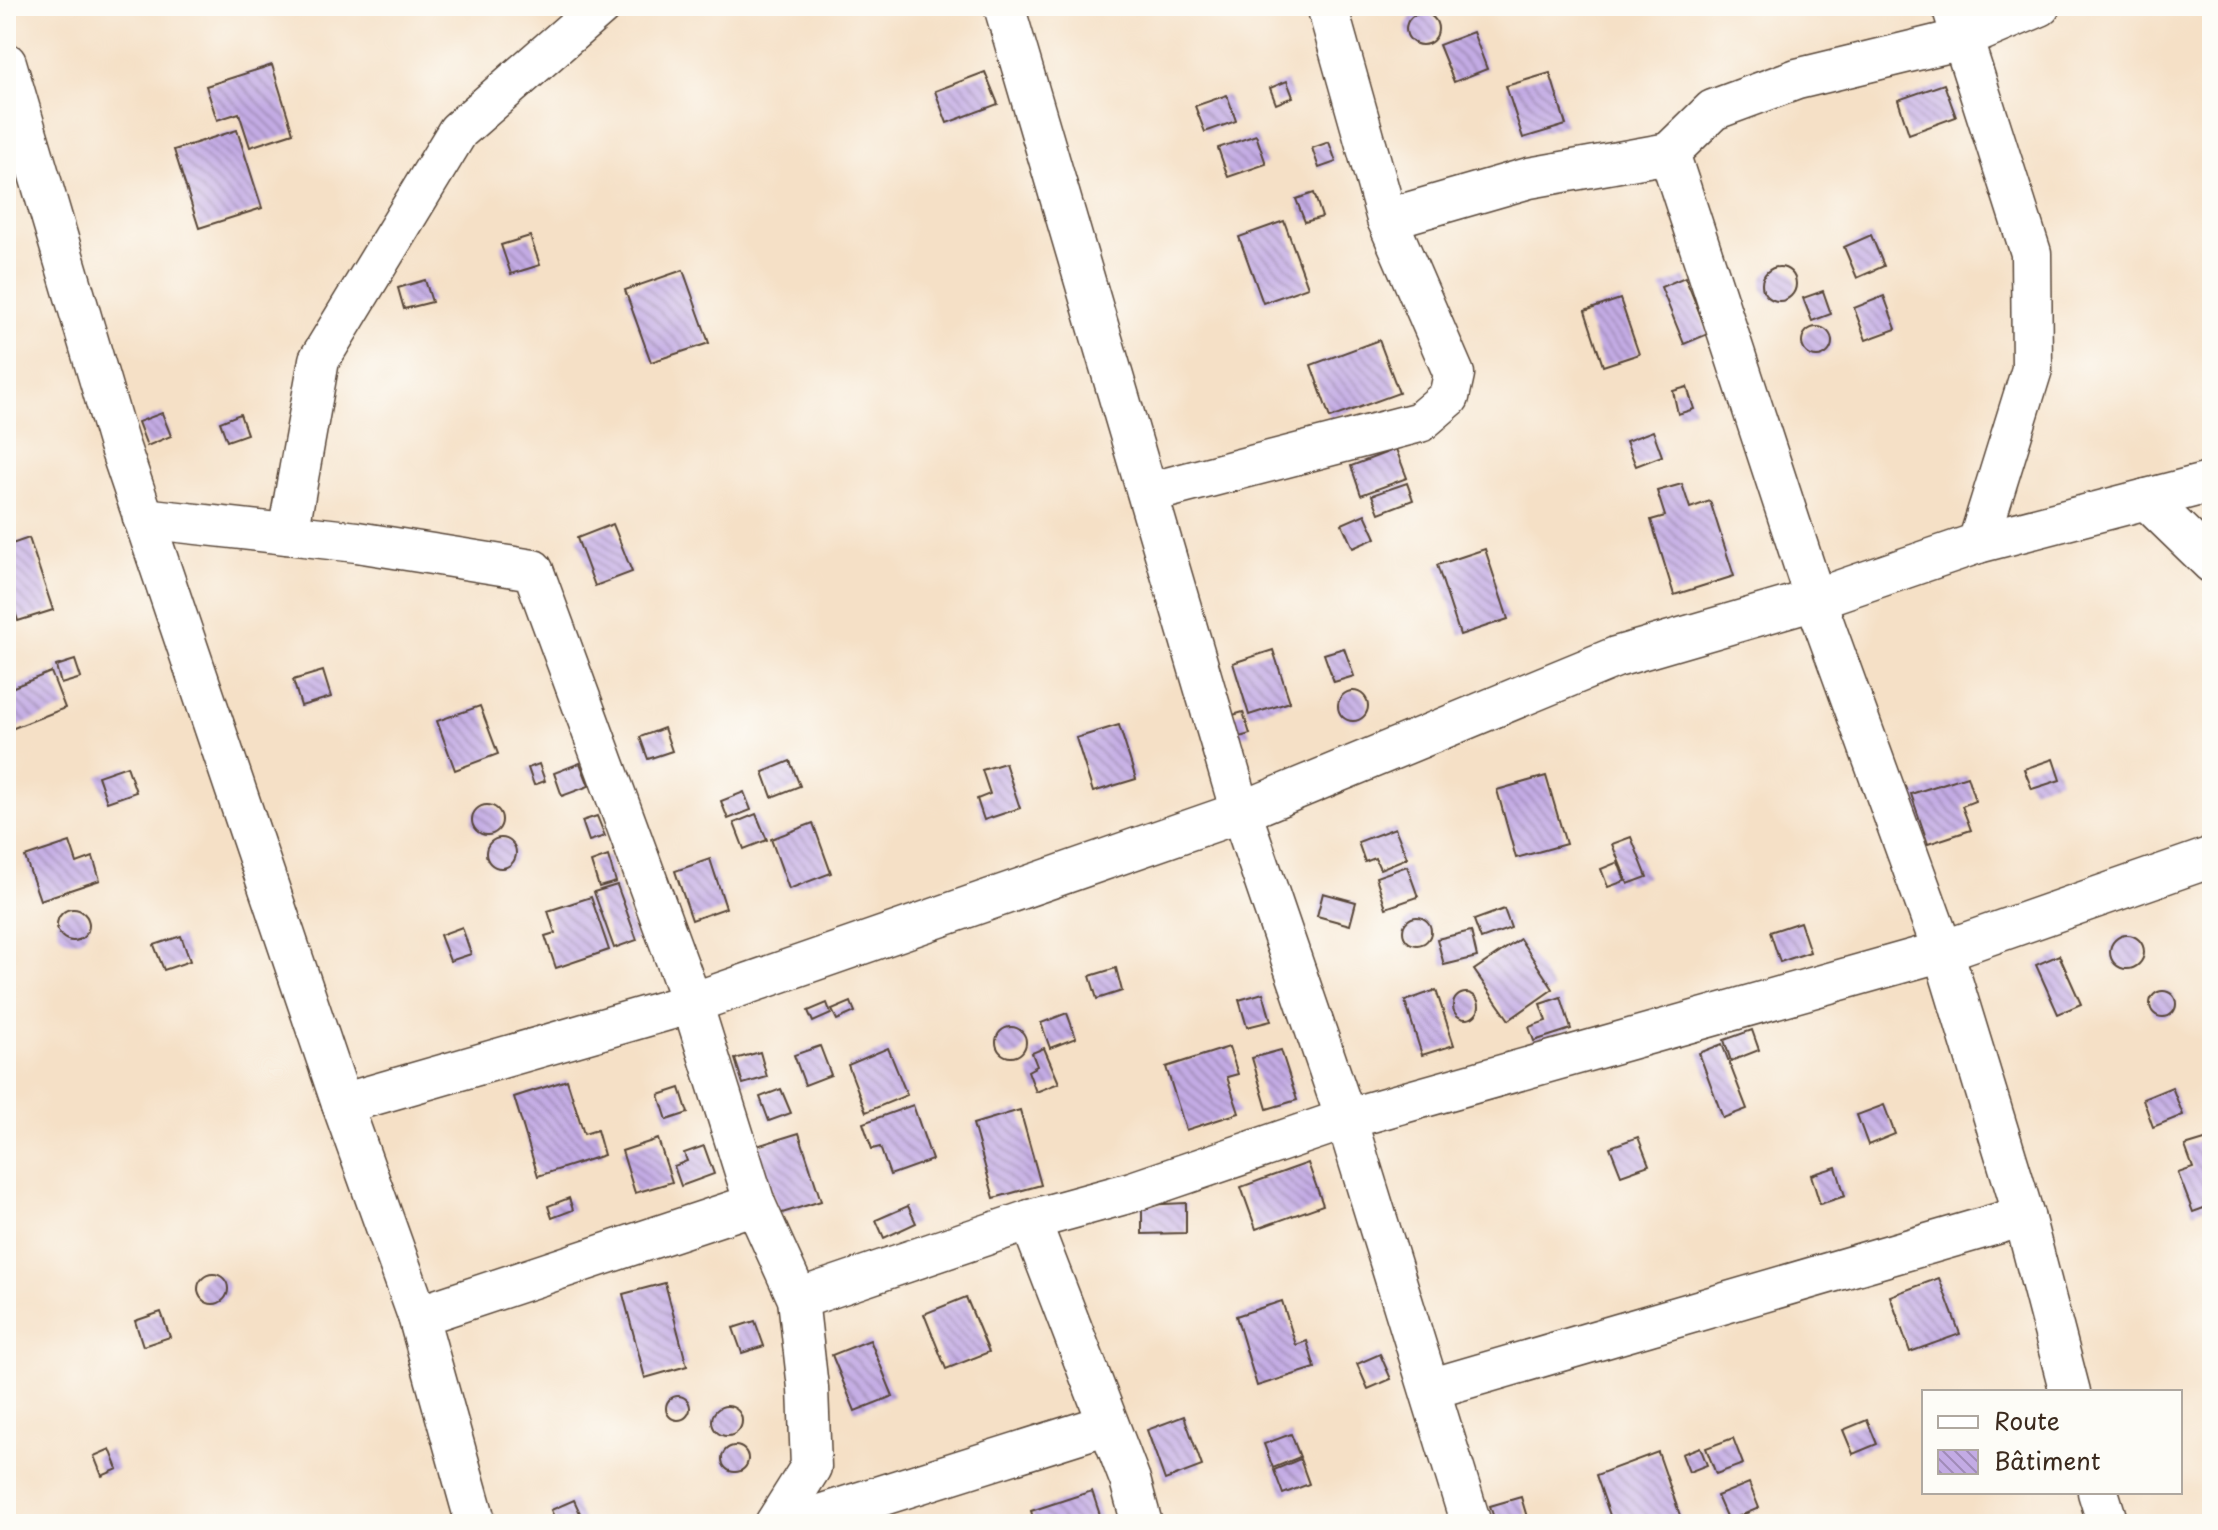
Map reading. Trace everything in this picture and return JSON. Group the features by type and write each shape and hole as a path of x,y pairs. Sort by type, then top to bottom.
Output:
{"street":[{"path":"288,534 319,360 458,131 601,6"},
{"path":"1004,6 1241,812 1346,1119 1471,1524"},
{"path":"1148,493 1420,422 1449,397 1454,374 1387,219 1327,6"},
{"path":"1387,219 1529,178 1669,153 1713,110 1957,22 2040,6"},
{"path":"1957,22 2031,253 2032,369 1978,543"},
{"path":"6,63 118,442 342,1104 418,1316 476,1524"},
{"path":"1669,153 1815,599 1943,951 2024,1216 2069,1390"},
{"path":"342,1104 692,1003 1241,812 1616,657 1815,599 1978,543 2212,482"},
{"path":"2146,499 2212,563"},
{"path":"143,518 357,542 533,570 692,1003 755,1204 798,1299 808,1388 811,1467 775,1524"},
{"path":"798,1299 1030,1220 1132,1192 1346,1119 1943,951 2212,857"},
{"path":"418,1316 755,1204"},
{"path":"1430,1389 2024,1216"},
{"path":"1030,1220 1130,1480 1142,1524"},
{"path":"791,1524 1108,1424"},
{"path":"2078,1524 2079,1494"},
{"path":"2099,1494 2108,1524"}],"building":[{"path":"1422,13 1433,18 1438,29 1433,40 1422,45 1411,40 1406,29 1411,18"},
{"path":"1473,32 1487,69 1454,82 1439,45"},
{"path":"272,65 293,133 250,147 239,113 217,120 206,86"},
{"path":"985,72 998,104 947,123 935,91"},
{"path":"1550,73 1566,125 1523,138 1506,86"},
{"path":"1287,81 1293,97 1276,104 1270,88"},
{"path":"1944,84 1956,117 1909,134 1898,100"},
{"path":"1227,95 1236,121 1205,132 1195,106"},
{"path":"237,130 262,208 199,228 174,150"},
{"path":"1256,135 1266,164 1228,177 1218,148"},
{"path":"1329,142 1336,162 1319,168 1312,148"},
{"path":"1314,193 1322,217 1305,222 1296,199"},
{"path":"1284,221 1308,287 1263,303 1239,237"},
{"path":"1871,235 1884,266 1857,278 1844,247"},
{"path":"530,236 540,265 511,274 501,245"},
{"path":"1779,267 1791,272 1796,284 1791,296 1779,301 1767,296 1762,284 1767,272"},
{"path":"683,270 709,343 651,362 625,290"},
{"path":"1685,277 1708,334 1684,344 1661,287"},
{"path":"425,280 432,302 404,309 398,288"},
{"path":"1823,291 1831,314 1812,321 1803,298"},
{"path":"1884,296 1896,329 1866,340 1854,308"},
{"path":"1620,299 1639,354 1603,366 1585,311"},
{"path":"1817,327 1823,328 1831,336 1831,348 1823,356 1817,357 1811,356 1803,348 1802,342 1803,336 1811,328"},
{"path":"1379,340 1399,393 1330,418 1311,365"},
{"path":"1687,387 1694,409 1678,414 1673,391"},
{"path":"162,413 171,436 147,446 138,422"},
{"path":"240,414 247,434 227,441 220,422"},
{"path":"1653,431 1662,456 1636,466 1626,441"},
{"path":"1396,449 1407,478 1361,495 1351,466"},
{"path":"1407,483 1413,500 1379,513 1372,495"},
{"path":"1682,484 1690,508 1710,501 1734,576 1674,595 1651,520 1665,516 1657,491"},
{"path":"1365,514 1376,538 1353,548 1342,524"},
{"path":"613,524 632,572 595,586 577,538"},
{"path":"29,538 53,610 18,621 6,584 6,546"},
{"path":"1485,549 1508,619 1460,635 1437,565"},
{"path":"1344,648 1354,676 1334,682 1324,654"},
{"path":"1273,650 1290,702 1249,715 1233,663"},
{"path":"75,660 81,678 61,684 56,666"},
{"path":"323,671 331,697 301,706 293,680"},
{"path":"51,672 65,708 6,731 6,690"},
{"path":"1353,691 1364,695 1368,706 1364,717 1353,721 1342,717 1338,706 1342,695"},
{"path":"480,706 498,754 455,770 437,721"},
{"path":"1243,712 1250,734 1229,740 1223,718"},
{"path":"1119,725 1136,779 1093,792 1076,738"},
{"path":"664,728 672,751 648,759 640,737"},
{"path":"2053,759 2060,780 2032,789 2024,769"},
{"path":"790,761 800,786 772,797 763,772"},
{"path":"580,763 589,786 562,796 554,773"},
{"path":"1005,763 1020,808 984,820 977,799 990,794 982,770"},
{"path":"539,764 545,781 534,785 528,768"},
{"path":"127,766 136,792 107,802 98,776"},
{"path":"1546,776 1566,844 1516,858 1497,790"},
{"path":"1967,776 1975,801 1962,806 1971,830 1928,844 1911,794"},
{"path":"744,792 751,810 728,819 721,801"},
{"path":"487,805 498,809 502,820 498,831 487,835 476,831 472,820 476,809"},
{"path":"756,814 767,840 744,849 734,823"},
{"path":"597,816 605,836 589,841 582,821"},
{"path":"813,823 831,873 789,889 771,839"},
{"path":"1395,828 1407,858 1380,869 1375,858 1365,862 1358,842"},
{"path":"1631,837 1647,877 1628,884 1612,844"},
{"path":"501,838 511,843 516,853 511,863 501,868 491,863 486,853 491,843"},
{"path":"70,842 77,863 93,857 100,880 40,900 25,857"},
{"path":"608,856 616,882 599,887 591,862"},
{"path":"710,859 726,908 692,920 675,871"},
{"path":"1618,862 1625,881 1608,887 1601,869"},
{"path":"1407,866 1418,897 1386,908 1376,877"},
{"path":"617,885 637,940 614,948 594,892"},
{"path":"1323,893 1356,902 1350,925 1317,916"},
{"path":"591,897 609,950 556,968 545,936 555,933 548,911"},
{"path":"73,909 84,914 89,925 84,936 73,941 62,936 57,925 62,914"},
{"path":"1504,909 1511,928 1481,939 1474,920"},
{"path":"1417,917 1427,921 1431,931 1427,941 1417,945 1407,941 1403,931 1407,921"},
{"path":"1800,922 1810,952 1780,962 1770,932"},
{"path":"462,927 471,954 450,961 440,935"},
{"path":"1471,931 1477,957 1444,965 1437,939"},
{"path":"2127,935 2139,940 2144,952 2139,964 2127,969 2115,964 2110,952 2115,940"},
{"path":"181,936 190,961 164,970 154,945"},
{"path":"1520,939 1553,989 1509,1020 1474,970"},
{"path":"2059,955 2081,1004 2058,1014 2036,965"},
{"path":"1116,968 1122,991 1097,999 1090,976"},
{"path":"1436,990 1454,1045 1422,1055 1405,1001"},
{"path":"2163,991 2172,995 2176,1004 2172,1013 2163,1017 2154,1013 2150,1004 2154,995"},
{"path":"1263,993 1271,1021 1247,1027 1239,1000"},
{"path":"1466,993 1475,997 1479,1006 1475,1015 1466,1019 1457,1015 1453,1006 1457,997"},
{"path":"1561,997 1571,1029 1534,1041 1529,1027 1546,1021 1540,1004"},
{"path":"851,1002 855,1012 837,1020 832,1010"},
{"path":"827,1003 831,1014 813,1022 808,1011"},
{"path":"1067,1013 1076,1038 1050,1048 1041,1023"},
{"path":"1011,1027 1022,1031 1026,1042 1022,1053 1011,1057 1000,1053 996,1042 1000,1031"},
{"path":"1752,1030 1759,1050 1731,1061 1724,1040"},
{"path":"1722,1044 1747,1109 1723,1118 1699,1053"},
{"path":"820,1046 831,1075 805,1085 794,1055"},
{"path":"1229,1047 1238,1074 1227,1077 1239,1113 1186,1130 1166,1067"},
{"path":"888,1048 907,1095 866,1112 848,1065"},
{"path":"1044,1048 1059,1083 1036,1092 1028,1071 1037,1066 1032,1053"},
{"path":"1281,1050 1297,1100 1267,1109 1252,1058"},
{"path":"760,1052 767,1077 743,1084 735,1059"},
{"path":"567,1080 584,1134 597,1130 604,1155 538,1176 514,1097"},
{"path":"2172,1087 2183,1115 2153,1127 2143,1099"},
{"path":"680,1088 688,1113 667,1120 659,1095"},
{"path":"781,1089 791,1113 769,1121 760,1097"},
{"path":"913,1105 932,1160 890,1175 880,1147 872,1149 863,1123"},
{"path":"1884,1105 1895,1134 1868,1145 1857,1115"},
{"path":"1020,1110 1041,1185 994,1198 973,1124"},
{"path":"799,1133 821,1201 779,1214 757,1146"},
{"path":"1638,1137 1649,1165 1621,1175 1610,1147"},
{"path":"2211,1138 2212,1205 2193,1212 2178,1173 2193,1168 2185,1146"},
{"path":"658,1139 672,1182 635,1193 622,1151"},
{"path":"704,1146 714,1174 681,1186 674,1166 687,1161 684,1153"},
{"path":"1308,1163 1323,1205 1256,1229 1241,1187"},
{"path":"1836,1167 1845,1196 1820,1204 1811,1175"},
{"path":"569,1198 573,1210 552,1218 548,1206"},
{"path":"1186,1203 1186,1233 1142,1234 1142,1205"},
{"path":"908,1206 916,1223 884,1238 876,1220"},
{"path":"213,1274 224,1278 228,1289 224,1300 213,1304 202,1300 198,1289 202,1278"},
{"path":"1939,1278 1960,1334 1910,1352 1890,1296"},
{"path":"665,1283 687,1366 645,1378 623,1294"},
{"path":"966,1297 989,1352 946,1369 924,1314"},
{"path":"1282,1301 1296,1345 1307,1341 1315,1368 1257,1386 1236,1316"},
{"path":"161,1312 170,1337 143,1346 135,1321"},
{"path":"755,1321 764,1346 742,1353 733,1328"},
{"path":"870,1340 893,1396 855,1411 832,1355"},
{"path":"1380,1354 1391,1379 1368,1389 1357,1364"},
{"path":"678,1396 687,1399 690,1408 687,1417 678,1420 669,1417 666,1408 669,1399"},
{"path":"727,1406 733,1407 741,1415 741,1427 733,1435 727,1436 721,1435 713,1427 712,1421 713,1415 721,1407"},
{"path":"1184,1416 1202,1466 1165,1480 1147,1430"},
{"path":"1867,1420 1877,1444 1853,1454 1843,1430"},
{"path":"1291,1434 1300,1457 1273,1468 1264,1444"},
{"path":"1733,1438 1743,1464 1716,1474 1706,1448"},
{"path":"735,1446 744,1450 748,1459 744,1468 735,1472 726,1468 722,1459 726,1450"},
{"path":"1700,1447 1707,1465 1689,1472 1682,1454"},
{"path":"110,1449 118,1469 102,1476 94,1456"},
{"path":"1658,1452 1683,1524 1613,1524 1596,1475"},
{"path":"1300,1459 1309,1484 1283,1494 1274,1470"},
{"path":"1749,1483 1759,1508 1728,1521 1717,1496"},
{"path":"1092,1491 1101,1518 1082,1524 1035,1524 1031,1511"},
{"path":"1521,1497 1529,1524 1496,1524 1490,1506"},
{"path":"574,1500 585,1524 557,1524 551,1510"}]}
